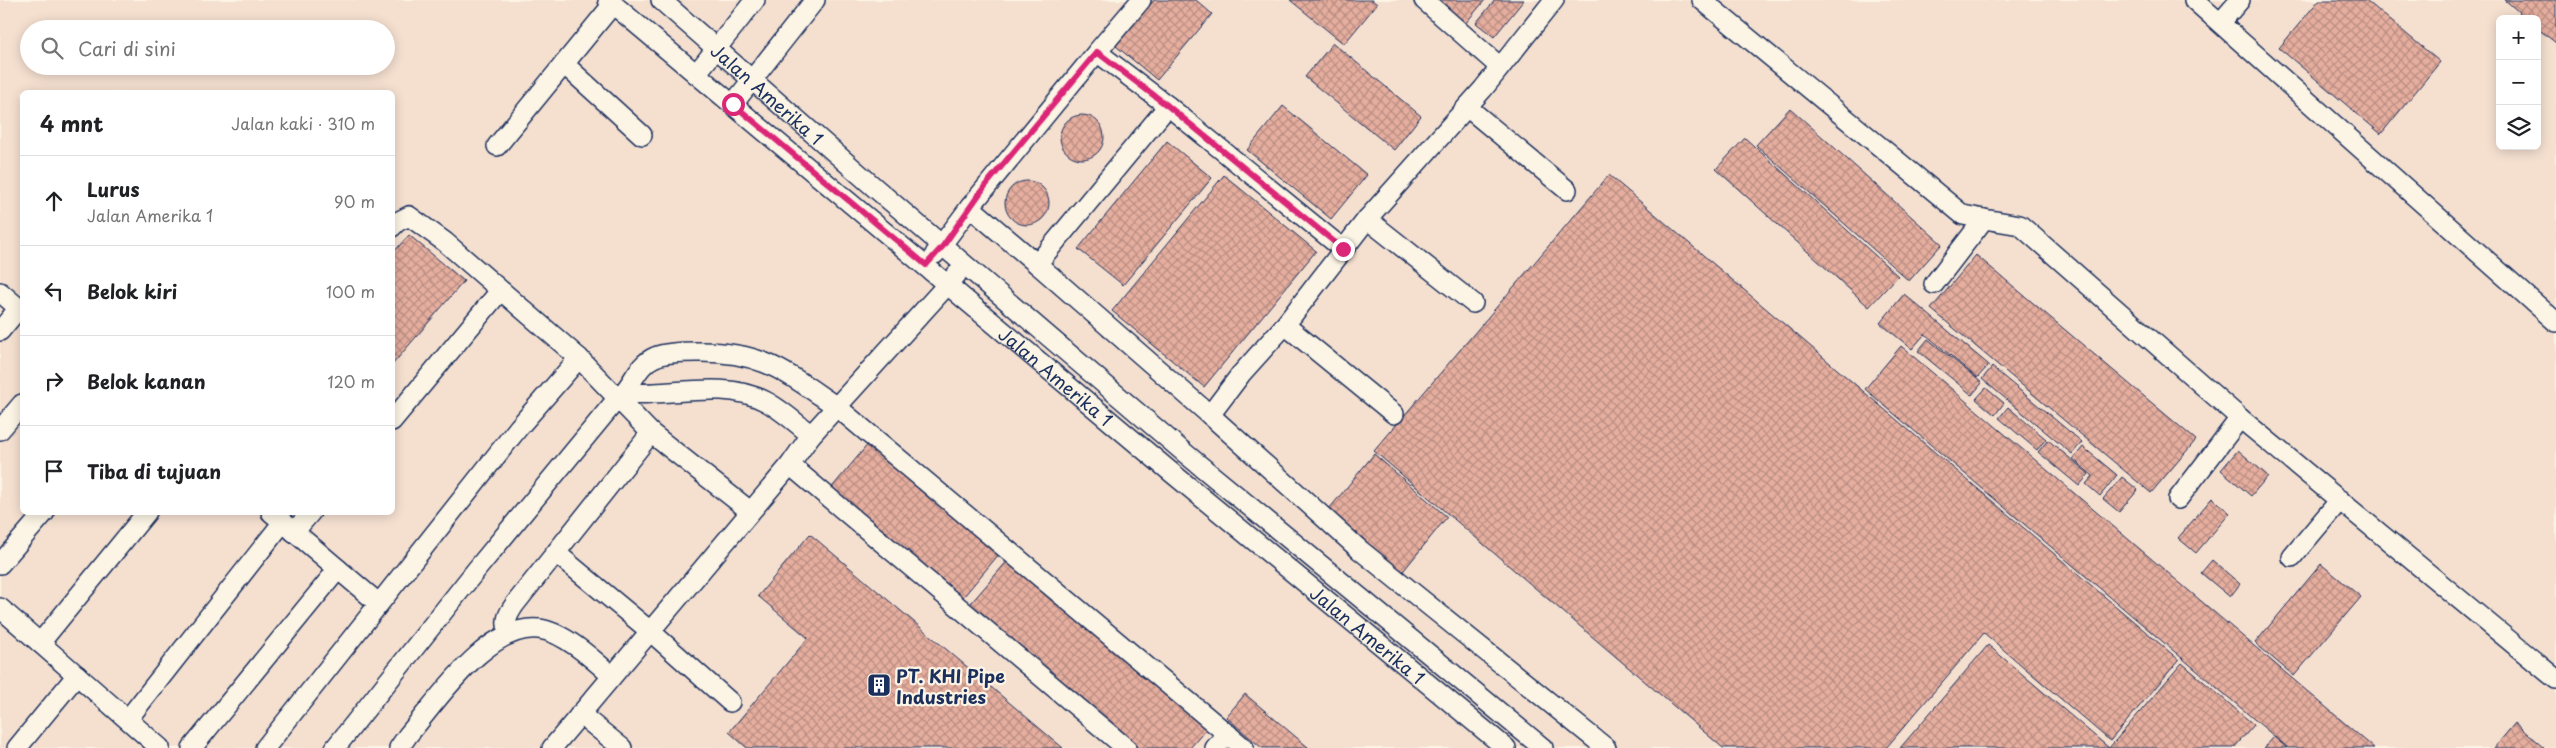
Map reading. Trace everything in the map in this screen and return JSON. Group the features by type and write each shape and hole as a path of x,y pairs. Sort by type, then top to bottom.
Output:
{"lane":[{"name":"Jalan Amerika 1","path":"661,0 943,246 1186,454 1543,748"},
{"path":"696,74 755,0"},
{"path":"733,104 815,0"},
{"path":"926,265 943,246 970,207 1141,0"},
{"path":"1424,0 1500,67"},
{"path":"1210,415 1242,374 1285,325 1367,219 1466,107 1554,0"},
{"path":"1702,0 1963,215 2020,225 2240,418 2556,679"},
{"path":"2194,0 2556,322"},
{"path":"2220,22 2240,0"},
{"name":"Jalan Amerika 1","path":"610,2 949,284 1165,467 1506,748"},
{"path":"497,146 564,64 610,2"},
{"path":"1097,52 1168,106 1343,249"},
{"path":"564,64 642,135"},
{"path":"1038,264 1168,106"},
{"path":"1466,107 1567,190"},
{"path":"970,207 1210,415 1360,550 1606,748"},
{"path":"395,224 408,216 445,242 621,396 651,432 750,511"},
{"path":"1367,219 1473,304"},
{"path":"1934,284 1984,219"},
{"path":"552,748 790,465 810,435 949,284 965,264"},
{"path":"395,417 500,291"},
{"path":"0,292 20,309"},
{"path":"0,331 20,311"},
{"path":"1285,325 1394,414"},
{"path":"335,748 476,569 621,396 632,378 655,357 688,352 725,352 767,362 837,407 1222,741 1244,748"},
{"path":"264,748 520,427 579,358"},
{"path":"621,396 720,390 744,394 765,401 810,435"},
{"path":"0,430 20,406"},
{"path":"2178,499 2240,418"},
{"path":"509,633 506,626 508,615 651,432"},
{"path":"790,465 1126,748"},
{"path":"2292,557 2340,500"},
{"path":"0,564 42,515"},
{"path":"40,643 146,515"},
{"path":"128,719 282,522 302,515"},
{"path":"282,522 378,603"},
{"path":"556,553 650,631 730,702"},
{"path":"192,748 338,569"},
{"path":"0,608 160,748"},
{"path":"400,748 408,735 480,651 509,633 525,629 541,629 570,642 612,676"},
{"path":"17,748 77,675"},
{"path":"580,714 622,748"}],"shaded area":[{"path":"0,0 2556,0 2556,748 0,748"}],"building":[{"path":"1154,0 1196,0 1212,14 1157,80 1116,46"},
{"path":"1290,0 1372,0 1377,4 1344,44"},
{"path":"1436,0 1485,0 1465,24"},
{"path":"1495,0 1524,0 1494,37 1476,23"},
{"path":"2319,0 2366,0 2440,62 2381,134 2279,48"},
{"path":"2505,0 2556,0 2556,43 2541,31 2541,15 2522,15"},
{"path":"1333,43 1421,116 1394,150 1305,77"},
{"path":"1283,106 1367,175 1331,219 1247,150"},
{"path":"1790,108 1942,244 1909,281 1756,145"},
{"path":"1078,115 1086,115 1098,121 1104,137 1098,153 1086,159 1078,159 1066,153 1060,141 1060,133 1066,121"},
{"path":"1745,138 1898,276 1869,307 1716,169"},
{"path":"1167,141 1212,178 1123,285 1078,249"},
{"path":"1224,175 1316,251 1204,387 1112,311"},
{"path":"1609,175 2179,660 2110,741 1984,633 1886,748 1723,748 1374,451"},
{"path":"1027,181 1039,185 1045,191 1049,203 1045,215 1039,221 1027,225 1015,221 1009,215 1005,203 1009,191 1015,185"},
{"path":"409,235 464,281 395,362 395,251"},
{"path":"1976,255 2196,440 2151,493 1931,309"},
{"path":"1904,294 1989,365 1977,378 1925,334 1912,349 1880,323"},
{"path":"1928,339 1982,383 1972,395 1918,351"},
{"path":"1901,346 2374,748 2288,748 1865,389"},
{"path":"1992,367 2082,442 2072,454 1982,379"},
{"path":"1986,388 2004,403 1995,415 1976,399"},
{"path":"2008,407 2046,439 2037,450 1999,418"},
{"path":"2048,440 2089,474 2079,486 2038,452"},
{"path":"869,443 1000,553 959,602 828,492"},
{"path":"2083,447 2117,475 2100,496 2086,484 2093,476 2073,459"},
{"path":"2238,450 2268,476 2251,496 2221,470"},
{"path":"1374,454 1447,517 1400,575 1325,514"},
{"path":"2122,477 2138,490 2119,512 2103,499"},
{"path":"2212,498 2230,513 2196,553 2178,538"},
{"name":"PT. KHI Pipe Industries","path":"810,534 1063,748 747,748 729,732 808,638 758,596"},
{"path":"1009,559 1209,726 1190,748 1130,748 965,610"},
{"path":"2212,560 2240,584 2230,597 2201,573"},
{"path":"2321,564 2361,597 2294,676 2255,643"},
{"path":"1988,645 2109,748 1900,748"},
{"path":"2182,663 2254,725 2234,748 2109,748"},
{"path":"1245,694 1309,748 1262,748 1226,717"},
{"path":"2515,723 2544,748 2494,748"},
{"path":"2274,737 2287,748 2264,748"}],"place":[{"name":"PT. KHI Pipe Industries","path":"879,685"}],"route":[{"path":"733,104 926,265 943,246 985,186 1097,52 1168,106 1343,249"}]}
